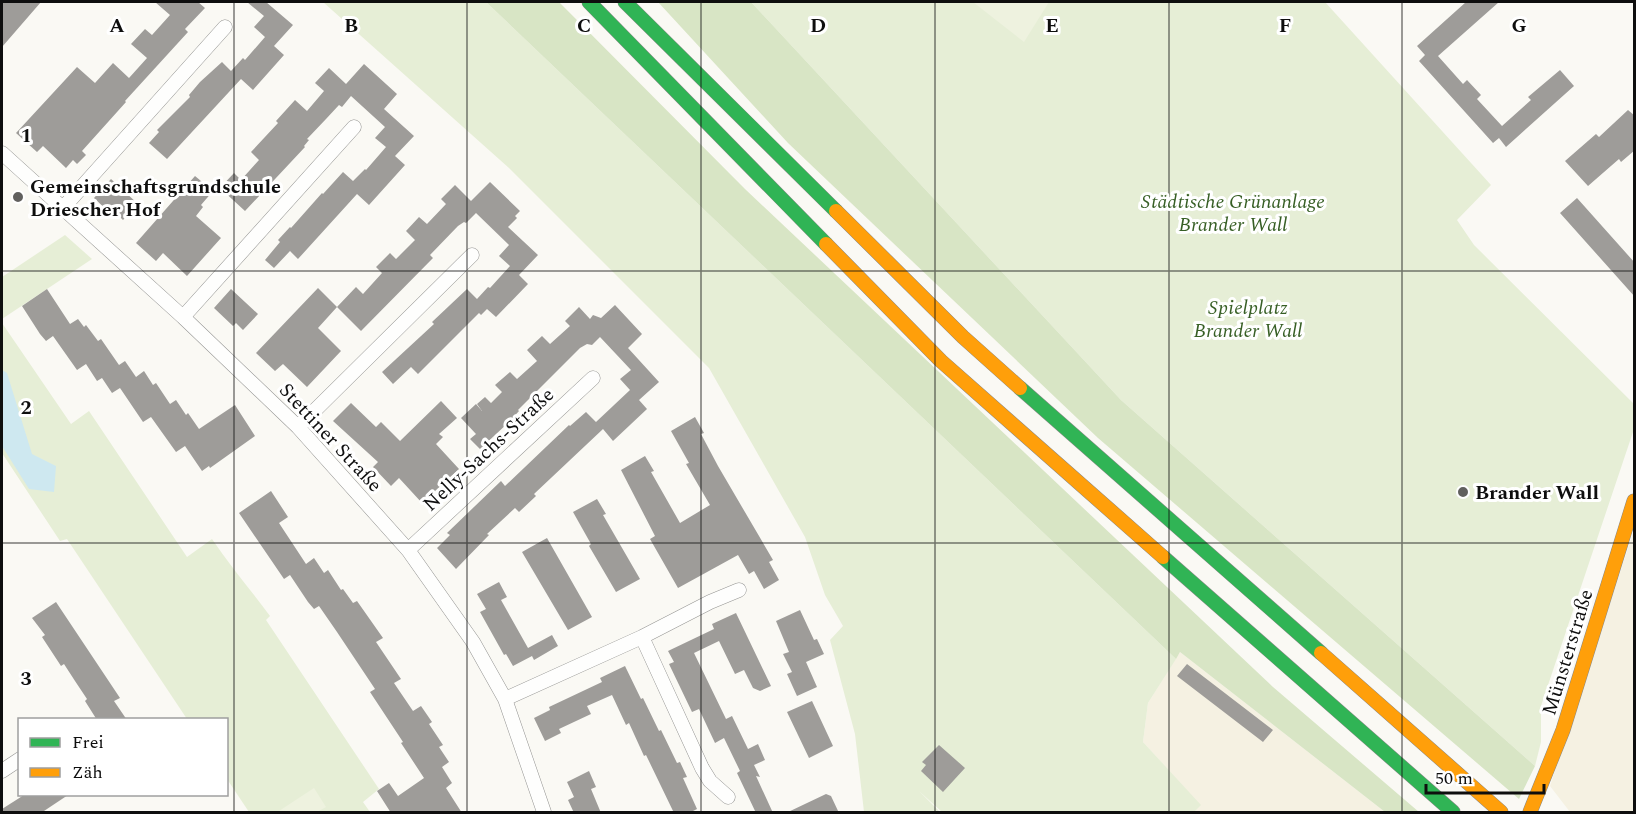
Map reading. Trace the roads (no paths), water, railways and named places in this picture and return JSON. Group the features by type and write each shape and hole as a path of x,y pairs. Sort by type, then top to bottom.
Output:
{"main road":[{"path":"589,2 941,362 1453,813"},
{"path":"625,2 963,337 1496,808"},
{"name":"Münsterstraße","path":"1530,813 1563,730 1635,501"}],"street":[{"path":"63,208 225,27"},
{"path":"183,317 354,127"},
{"name":"Stettiner Straße","path":"2,153 183,317 298,427 408,550 472,642 505,699 544,813"},
{"path":"298,427 472,255"},
{"name":"Nelly-Sachs-Straße","path":"408,550 593,378"},
{"path":"505,699 740,590"},
{"path":"642,637 702,768 710,782 728,797"},
{"path":"2,771 18,760"}],"water":[{"path":"2,370 7,373 32,454 56,466 54,492 29,489 2,446"}],"place":[{"name":"Gemeinschaftsgrundschule Driescher Hof","path":"18,197"},
{"name":"Brander Wall","path":"1463,492"}],"park label":[{"name":"Städtische Grünanlage Brander Wall","path":"1233,212"},
{"name":"Spielplatz Brander Wall","path":"1248,318"}]}
